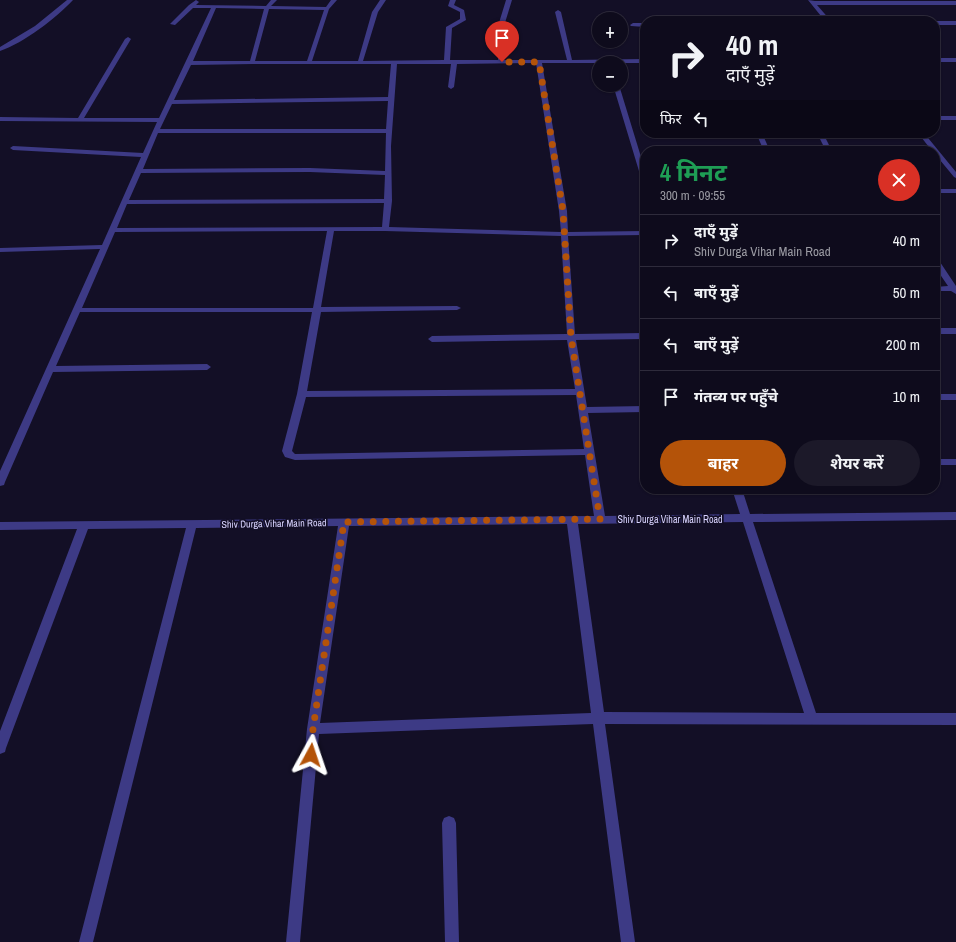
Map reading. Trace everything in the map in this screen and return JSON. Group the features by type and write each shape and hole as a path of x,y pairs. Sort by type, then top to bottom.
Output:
{"street":[{"path":"0,49 47,19 61,9 70,0"},
{"path":"173,24 198,0"},
{"path":"252,63 267,8 274,0"},
{"path":"309,62 327,9 334,0"},
{"path":"360,62 375,12 383,0"},
{"path":"451,87 449,27 463,20 462,11 451,6 453,0"},
{"path":"502,62 501,26 509,0"},
{"path":"812,2 956,3"},
{"path":"812,2 824,16"},
{"path":"191,6 327,9"},
{"path":"0,482 52,369 76,310 139,171 160,120 189,63 214,7"},
{"path":"558,12 570,62"},
{"path":"940,23 956,23"},
{"path":"633,25 640,25"},
{"path":"80,119 128,39"},
{"path":"940,60 956,60"},
{"path":"628,61 640,61"},
{"path":"385,230 388,201 389,131 394,62"},
{"path":"539,62 565,234 571,337 600,519"},
{"path":"189,63 592,62"},
{"path":"618,92 640,164"},
{"path":"170,102 391,99"},
{"path":"940,118 956,118"},
{"path":"0,119 160,120"},
{"path":"156,131 389,131"},
{"path":"924,138 931,146"},
{"path":"12,148 145,155"},
{"path":"940,157 956,176"},
{"path":"139,171 310,170 388,173"},
{"path":"940,191 956,191"},
{"path":"124,202 388,201"},
{"path":"112,230 385,230 565,234 640,233"},
{"path":"332,230 302,394 287,451 288,455 295,457 589,452"},
{"path":"0,250 104,247"},
{"path":"940,268 955,290"},
{"path":"940,288 955,290"},
{"path":"76,310 317,310 457,308"},
{"path":"940,331 956,331"},
{"path":"432,339 640,336"},
{"path":"52,369 207,367"},
{"path":"302,394 579,392"},
{"path":"940,397 956,397"},
{"path":"582,410 640,410"},
{"path":"940,462 956,462"},
{"path":"739,494 812,719"},
{"name":"Shiv Durga Vihar Main Road","path":"0,526 956,516"},
{"path":"572,520 628,942"},
{"path":"293,942 313,729 344,522"},
{"path":"86,942 192,524"},
{"path":"0,748 84,525"},
{"path":"313,729 598,718 956,719"},
{"path":"449,823 452,942"}],"route":[{"path":"311,755 313,729 344,522 600,519 571,337 563,211 539,62 502,62"}]}
